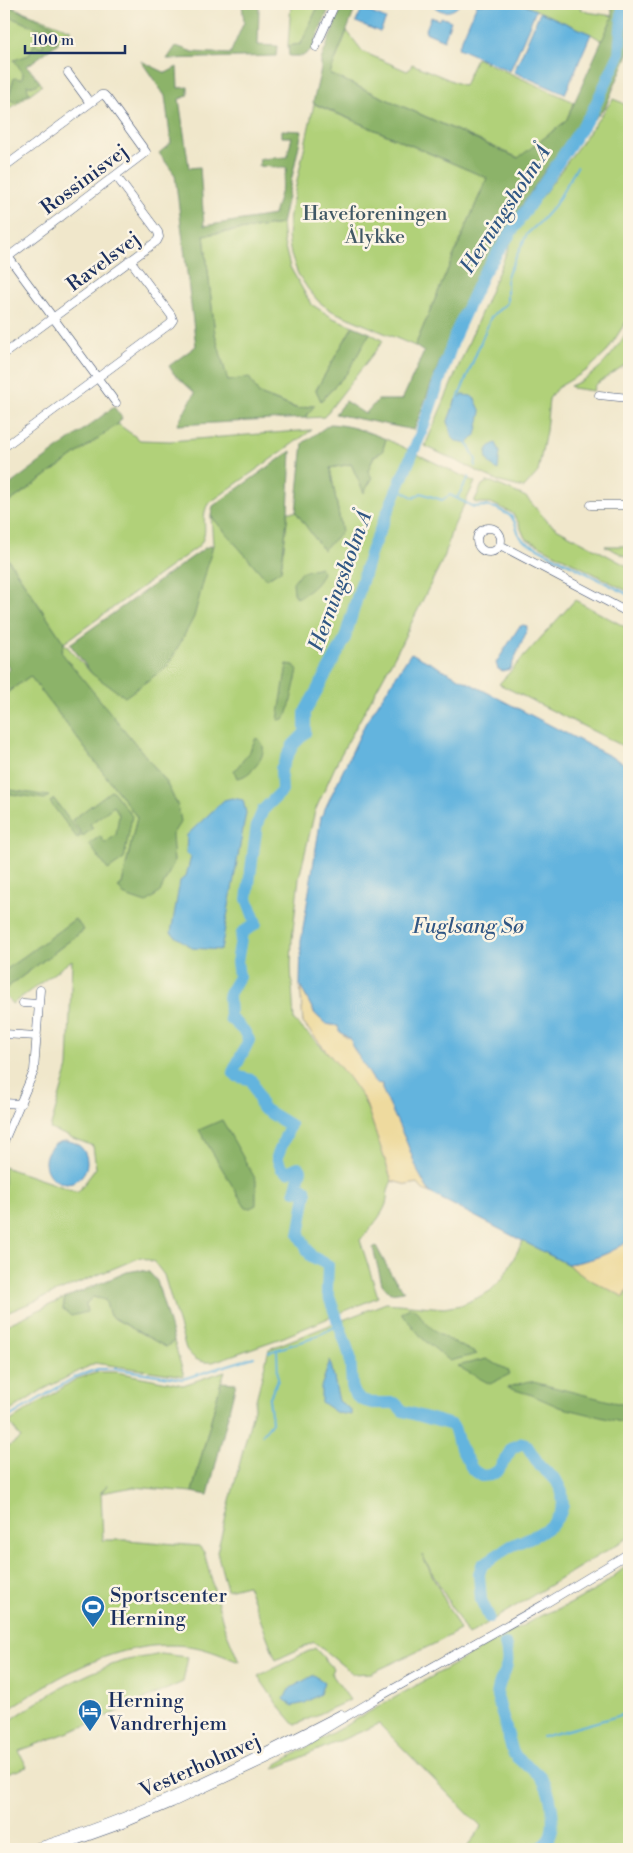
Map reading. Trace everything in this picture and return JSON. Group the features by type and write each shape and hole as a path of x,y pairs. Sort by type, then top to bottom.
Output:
{"street":[{"path":"316,47 335,4"},
{"path":"4,167 90,103 68,73"},
{"name":"Rossinisvej","path":"5,256 116,176 146,152 104,95 90,103"},
{"name":"Ravelsvej","path":"4,354 157,241 159,237 158,232 116,176"},
{"path":"5,256 116,403"},
{"path":"4,447 173,320 130,260"},
{"path":"599,394 629,398"},
{"path":"591,505 629,505"},
{"path":"500,545 629,613"},
{"path":"4,1141 34,1071 40,990"},
{"path":"23,1003 39,1004"},
{"path":"4,1034 37,1036"},
{"path":"4,1103 21,1104"},
{"name":"Vesterholmvej","path":"53,1849 120,1825 233,1776 305,1741 377,1698 543,1605 629,1553"},
{"name":"Vesterholmvej","path":"31,1849 101,1825 192,1788 377,1698"}],"green space":[{"path":"4,4 71,30 69,34 27,66 42,85 4,113"},
{"path":"4,4 54,26 57,44 27,66 40,82 34,86 27,85 29,93 15,102 8,99 14,78 22,79 23,73 14,60 29,55 34,44 43,47 43,30 4,15"},
{"path":"242,4 257,4 259,7 258,45 277,46 276,56 167,59 176,46 193,52 230,54 244,22"},
{"path":"291,4 319,4 301,44 288,46"},
{"path":"319,4 331,4 312,49 303,56 289,56 288,46 301,44"},
{"path":"343,4 357,4 330,74 518,158 566,121 613,16 611,6 606,4 629,4 629,52 605,108 549,165 497,243 440,361 414,430 335,414 345,401 365,414 378,400 402,400 424,352 415,346 487,178 313,103 321,69 321,60"},
{"path":"522,4 583,4 581,9 587,12 613,16 602,41 591,34"},
{"path":"347,31 363,52 407,71 412,64 464,86 476,58 574,102 566,121 519,158 330,74"},
{"path":"141,61 166,73 177,67 178,88 188,87 188,96 179,99 189,168 200,167 204,226 274,215 287,168 259,166 260,159 287,157 292,137 282,137 282,130 302,131 282,224 204,235 215,334 228,381 249,377 259,394 298,409 315,405 305,418 177,425 195,393 174,374 169,366 196,346 175,175 159,153 171,143 165,96"},
{"path":"613,99 623,103 629,111 629,317 606,353 586,371 557,388 549,399 546,431 538,472 524,488 500,482 425,446 514,235","holes":["456,399 452,437 448,421"]},
{"name":"Haveforeningen Ålykke","path":"314,104 487,178 415,346 332,311 319,302 298,274 291,255 288,237 290,213"},
{"path":"282,224 284,243 290,267 311,304 333,318 353,326 316,390 321,401 347,373 370,333 383,341 324,417 305,418 314,405 299,409 228,382 215,334 204,235"},
{"path":"353,326 370,333 347,373 321,401 316,390"},
{"path":"629,328 629,362 595,385 593,391 572,388 570,386 589,376 604,363 618,346"},
{"path":"114,407 122,418 118,424 4,506 4,489"},
{"path":"118,424 140,440 170,441 312,430 208,504 204,515 204,535 199,546 64,643 4,553 4,506"},
{"path":"330,424 352,427 386,439 382,452 374,456 368,471 372,478 364,493 351,464 330,468 342,532 323,550 296,512 303,443"},
{"path":"386,439 475,482 451,532 445,555 398,650 339,758 315,811 299,878 291,966 294,1021 334,1059 359,1092 373,1122 392,1181 388,1189 384,1208 375,1223 360,1240 378,1297 284,1337 213,1362 198,1360 186,1349 164,1275 154,1262 141,1257 4,1314 4,1167 78,1192 96,1168 93,1146 50,1129 68,1067 72,960 12,1004 4,993 4,990 84,930 75,919 4,972 4,695 30,676 137,817 122,884 118,887 174,862 165,780 60,652 64,643 92,674 213,545 211,516 267,579 281,569 288,512 296,512 323,549 342,532 330,468 351,464 364,492 372,479 368,471 374,456 382,452"},
{"path":"291,451 288,512 281,570 266,579 211,516 213,506"},
{"path":"492,482 526,497 548,522 558,529 629,567 629,592 525,538 512,513 491,503 474,502 482,485"},
{"path":"213,545 194,617 168,666 125,697 92,674 70,644 205,548"},
{"path":"605,546 629,546 629,558"},
{"path":"4,553 64,643 61,652 165,780 178,806 181,821 172,835 174,862 160,892 146,903 125,896 118,887 122,884 137,817 30,676 4,695 4,674 10,669 4,660 4,615 7,612 4,608"},
{"path":"320,567 323,572 319,580 309,591 297,598 294,593 293,582 301,572"},
{"path":"575,600 629,629 629,749 499,684"},
{"path":"287,664 294,665 298,670 288,713 284,719 278,720"},
{"path":"256,738 263,747 260,761 249,772 237,778 234,771 249,753"},
{"path":"4,789 49,796 45,799 4,793"},
{"path":"112,790 132,816 124,859 108,870 89,844 100,836 105,843 116,835 119,814 114,806 90,824 93,828 83,836 72,820"},
{"path":"54,799 81,836 77,838 50,802"},
{"path":"75,919 84,930 4,990 4,971"},
{"path":"222,1120 256,1180 256,1205 250,1208 245,1207 199,1130"},
{"path":"523,1241 624,1297 629,1288 629,1537 468,1635 422,1555 460,1630 371,1673 353,1674 314,1642 276,1660 247,1585 227,1590 217,1552 269,1349 386,1303 444,1308 461,1305 490,1291 503,1278"},
{"path":"376,1246 391,1274 404,1291 390,1293 382,1284 373,1248"},
{"path":"139,1270 149,1272 157,1281 174,1341 166,1347 110,1316 105,1300 93,1297 86,1304 87,1312 71,1316 63,1309 65,1298 127,1272"},
{"path":"93,1297 106,1300 110,1316 166,1347 174,1341 184,1376 95,1363 42,1390 4,1415 4,1326 65,1298 63,1309 86,1304"},
{"path":"410,1308 417,1312 437,1332 477,1354 450,1361 424,1340 402,1314 402,1312"},
{"path":"486,1359 508,1370 510,1374 490,1384 457,1366"},
{"path":"225,1371 192,1492 134,1487 101,1493 103,1540 199,1546 204,1552 224,1626 239,1662 212,1651 195,1647 169,1645 143,1647 94,1661 70,1672 4,1713 4,1450 21,1438 9,1422 76,1379 99,1372 116,1372 183,1385"},
{"path":"529,1381 629,1406 629,1424 559,1407 532,1395 508,1388"},
{"path":"221,1382 236,1383 208,1495 192,1492"},
{"path":"629,1564 629,1849 466,1849 481,1827 379,1724 274,1769 277,1764 504,1636 542,1615 568,1605 599,1588"},
{"path":"315,1648 333,1668 331,1673 350,1700 295,1725 277,1704 258,1676"},
{"path":"161,1654 188,1657 183,1682 90,1724 19,1751 27,1767 4,1775 4,1725 46,1697 91,1673 123,1661"}],"sand":[{"path":"300,985 315,1014 326,1024 338,1026 344,1036 351,1040 372,1078 382,1084 382,1089 430,1193 423,1190 417,1183 407,1185 392,1181 365,1101 348,1077 303,1023"},
{"path":"629,1240 629,1288 624,1297 583,1276 567,1264 600,1256"}],"water":[{"path":"432,4 460,4 453,10 446,12 439,10"},
{"path":"477,4 522,4 536,10 510,71 458,48"},
{"path":"362,9 386,19 380,32 356,22"},
{"path":"540,12 591,34 565,94 514,72"},
{"path":"431,17 439,20 441,17 451,21 444,40 425,32"},
{"path":"463,395 471,396 475,399 481,412 476,435 468,443 456,441 452,437 448,421 456,399"},
{"path":"496,443 500,452 498,470 490,464 486,453"},
{"path":"527,626 526,633 510,669 503,671 498,669 496,663 519,627"},
{"name":"Fuglsang Sø","path":"411,653 629,766 629,1240 608,1253 592,1259 567,1264 430,1193 418,1172 382,1089 382,1084 376,1083 372,1078 352,1046 351,1040 339,1031 338,1026 326,1024 315,1014 300,985 301,941 321,817 365,724"},
{"path":"232,798 243,800 246,813 221,950 192,948 171,933 180,881 186,876 191,857 186,853 187,835 224,800"},
{"path":"70,1141 78,1144 84,1150 87,1162 84,1174 78,1180 62,1183 54,1180 48,1174 45,1158 48,1150 54,1144"},
{"path":"330,1360 339,1401 351,1410 351,1415 337,1413 321,1402 321,1387"},
{"path":"314,1675 324,1682 320,1694 305,1703 292,1706 284,1699 289,1689"}],"waterway":[{"name":"Herningsholm Å","path":"489,1617 481,1600 479,1574 482,1565 511,1546 538,1534 552,1525 560,1514 563,1505 562,1492 556,1480 540,1466 523,1443 512,1448 498,1471 491,1475 482,1476 473,1470 459,1445 452,1425 403,1411 395,1403 372,1403 362,1400 355,1395 352,1386 350,1356 327,1291 328,1265 311,1256 299,1235 306,1194 305,1189 295,1191 301,1170 298,1167 287,1172 281,1168 277,1157 290,1125 262,1108 252,1080 236,1076 233,1072 249,1040 244,1031 230,1018 229,994 239,977 237,962 242,933 256,923 247,899 257,824 263,810 282,791 281,769 293,745 305,733 305,712 344,641 371,551 421,433 457,330 483,274 592,112 619,55 623,4"},
{"path":"457,401 491,317 507,303 507,276 527,234 555,205 577,167"},
{"path":"467,442 476,460 475,466"},
{"path":"457,498 469,477"},
{"path":"398,488 414,498 421,493 442,500 450,495 474,507 496,508 511,516 519,535 524,541 629,595"},
{"path":"269,1352 310,1339 339,1325"},
{"path":"262,1435 272,1422 269,1399 278,1380 277,1349"},
{"path":"4,1420 75,1377 98,1369 118,1369 183,1379 254,1357"},
{"name":"Herningsholm Å","path":"505,1644 507,1666 500,1682 497,1696 513,1753 540,1776 547,1789 552,1806 553,1824 551,1832 548,1840 538,1849"},
{"path":"542,1737 629,1713"}],"place":[{"name":"Sportscenter Herning","path":"93,1628"},
{"name":"Herning Vandrerhjem","path":"90,1732"}]}
